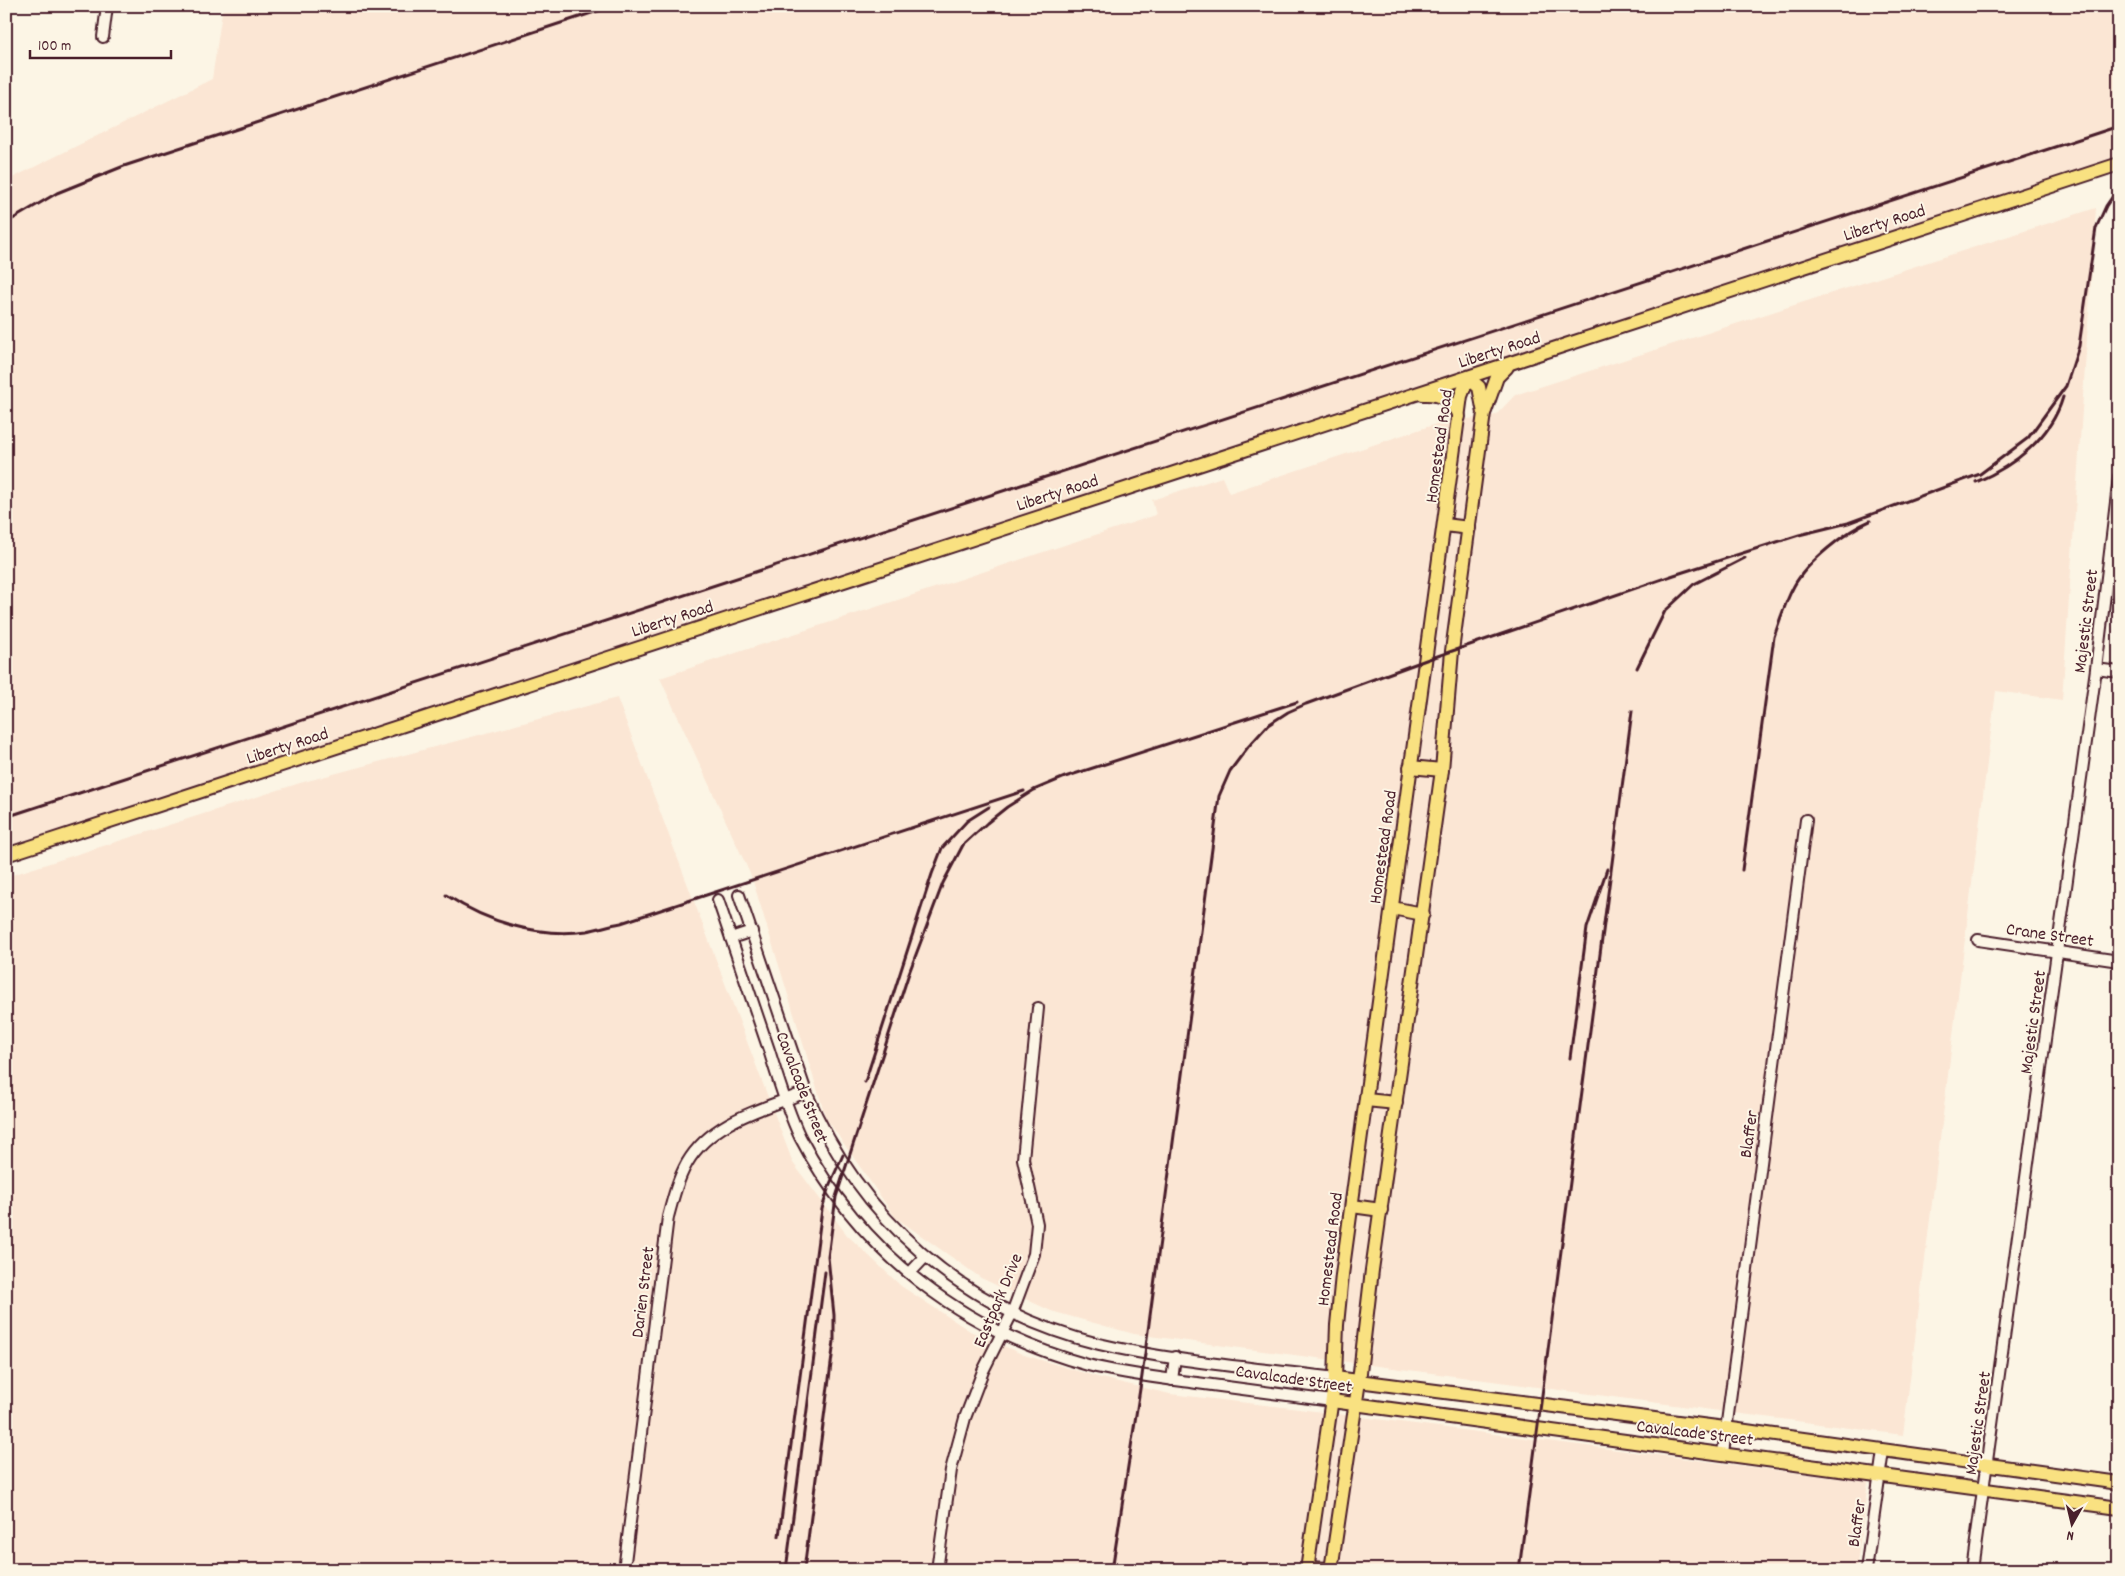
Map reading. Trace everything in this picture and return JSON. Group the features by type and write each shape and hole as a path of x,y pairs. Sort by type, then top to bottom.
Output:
{"main road":[{"name":"Liberty Road","path":"6,855 2119,164"},
{"path":"1484,413 1497,377 1510,364"},
{"name":"Homestead Road","path":"1307,1569 1335,1378 1337,1325 1410,767 1462,392 1468,378 1479,386 1484,413 1452,651 1442,770 1423,914 1380,1210 1359,1381 1331,1569"},
{"path":"1409,397 1425,394 1440,396 1452,403 1459,417"},
{"path":"1444,525 1469,528"},
{"path":"1410,767 1442,770"},
{"path":"1392,908 1423,914"},
{"path":"1366,1100 1396,1103"},
{"path":"1352,1206 1380,1210"},
{"name":"Cavalcade Street","path":"1335,1378 1725,1428 2119,1483"},
{"name":"Cavalcade Street","path":"1332,1401 2119,1508"},
{"path":"1307,1569 1331,1569"}],"street":[{"path":"103,37 107,6"},
{"name":"Majestic Street","path":"1972,1570 2096,669 2113,565 2119,478"},
{"path":"2096,669 2119,672"},
{"name":"Blaffer","path":"1723,1453 1806,820"},
{"name":"Cavalcade Street","path":"739,894 806,1092 828,1138 864,1193 901,1235 925,1257 982,1297 1012,1313 1052,1329 1099,1344 1175,1357 1335,1378"},
{"name":"Cavalcade Street","path":"718,900 786,1100 800,1135 836,1197 870,1237 943,1300 1002,1334 1044,1351 1089,1365 1172,1380 1332,1401"},
{"path":"731,938 752,931"},
{"name":"Crane Street","path":"1978,940 2119,960"},
{"name":"Eastpark Drive","path":"937,1570 951,1470 964,1418 983,1371 1012,1313 1034,1254 1037,1224 1023,1159 1038,1008"},
{"name":"Darien Street","path":"624,1570 668,1217 678,1184 687,1163 695,1151 714,1132 749,1113 806,1092"},
{"path":"910,1273 925,1257"},
{"path":"1172,1380 1175,1357"},
{"name":"Blaffer","path":"1866,1570 1882,1451"}],"shaded area":[{"path":"223,6 2119,6 2119,156 6,851 6,181 212,79"},
{"path":"2096,208 2062,700 1996,691 1903,1435 1134,1334 1051,1311 981,1278 895,1217 826,1118 752,878 660,678 1156,515 1152,500 1222,477 1229,493 1439,423 1496,415 1515,395"},
{"path":"617,698 793,1163 847,1235 901,1286 970,1331 1024,1355 1101,1378 1170,1394 1868,1482 1856,1570 6,1570 6,877 300,783"}],"railway":[{"path":"6,223 57,193 124,166 613,6"},
{"path":"6,817 2119,126"},
{"path":"1112,1570 1142,1376 1219,796 1230,771 1268,725 1288,712 1306,704 1426,660 1674,575 1799,535 1848,523 1980,474 2028,438 2066,386 2079,346 2096,228 2106,206 2119,187"},
{"path":"1976,482 2004,468 2029,449 2050,425 2063,397"},
{"path":"1742,870 1774,637 1783,611 1794,586 1808,567 1828,548 1850,532 1870,521"},
{"path":"1637,668 1665,611 1694,584 1745,558"},
{"path":"804,1570 834,1341 834,1315 828,1257 836,1197 909,973 943,883 963,845 1007,807 1034,790 1065,777 1297,702"},
{"path":"1519,1570 1632,711"},
{"path":"446,895 478,913 514,926 550,932 569,933 587,931 621,923 1024,791"},
{"path":"865,1082 942,848 967,821 989,807"},
{"path":"1570,1058 1587,928 1607,869"},
{"path":"779,1536 822,1209 829,1186 843,1155"},
{"path":"786,1570 825,1272"}]}
